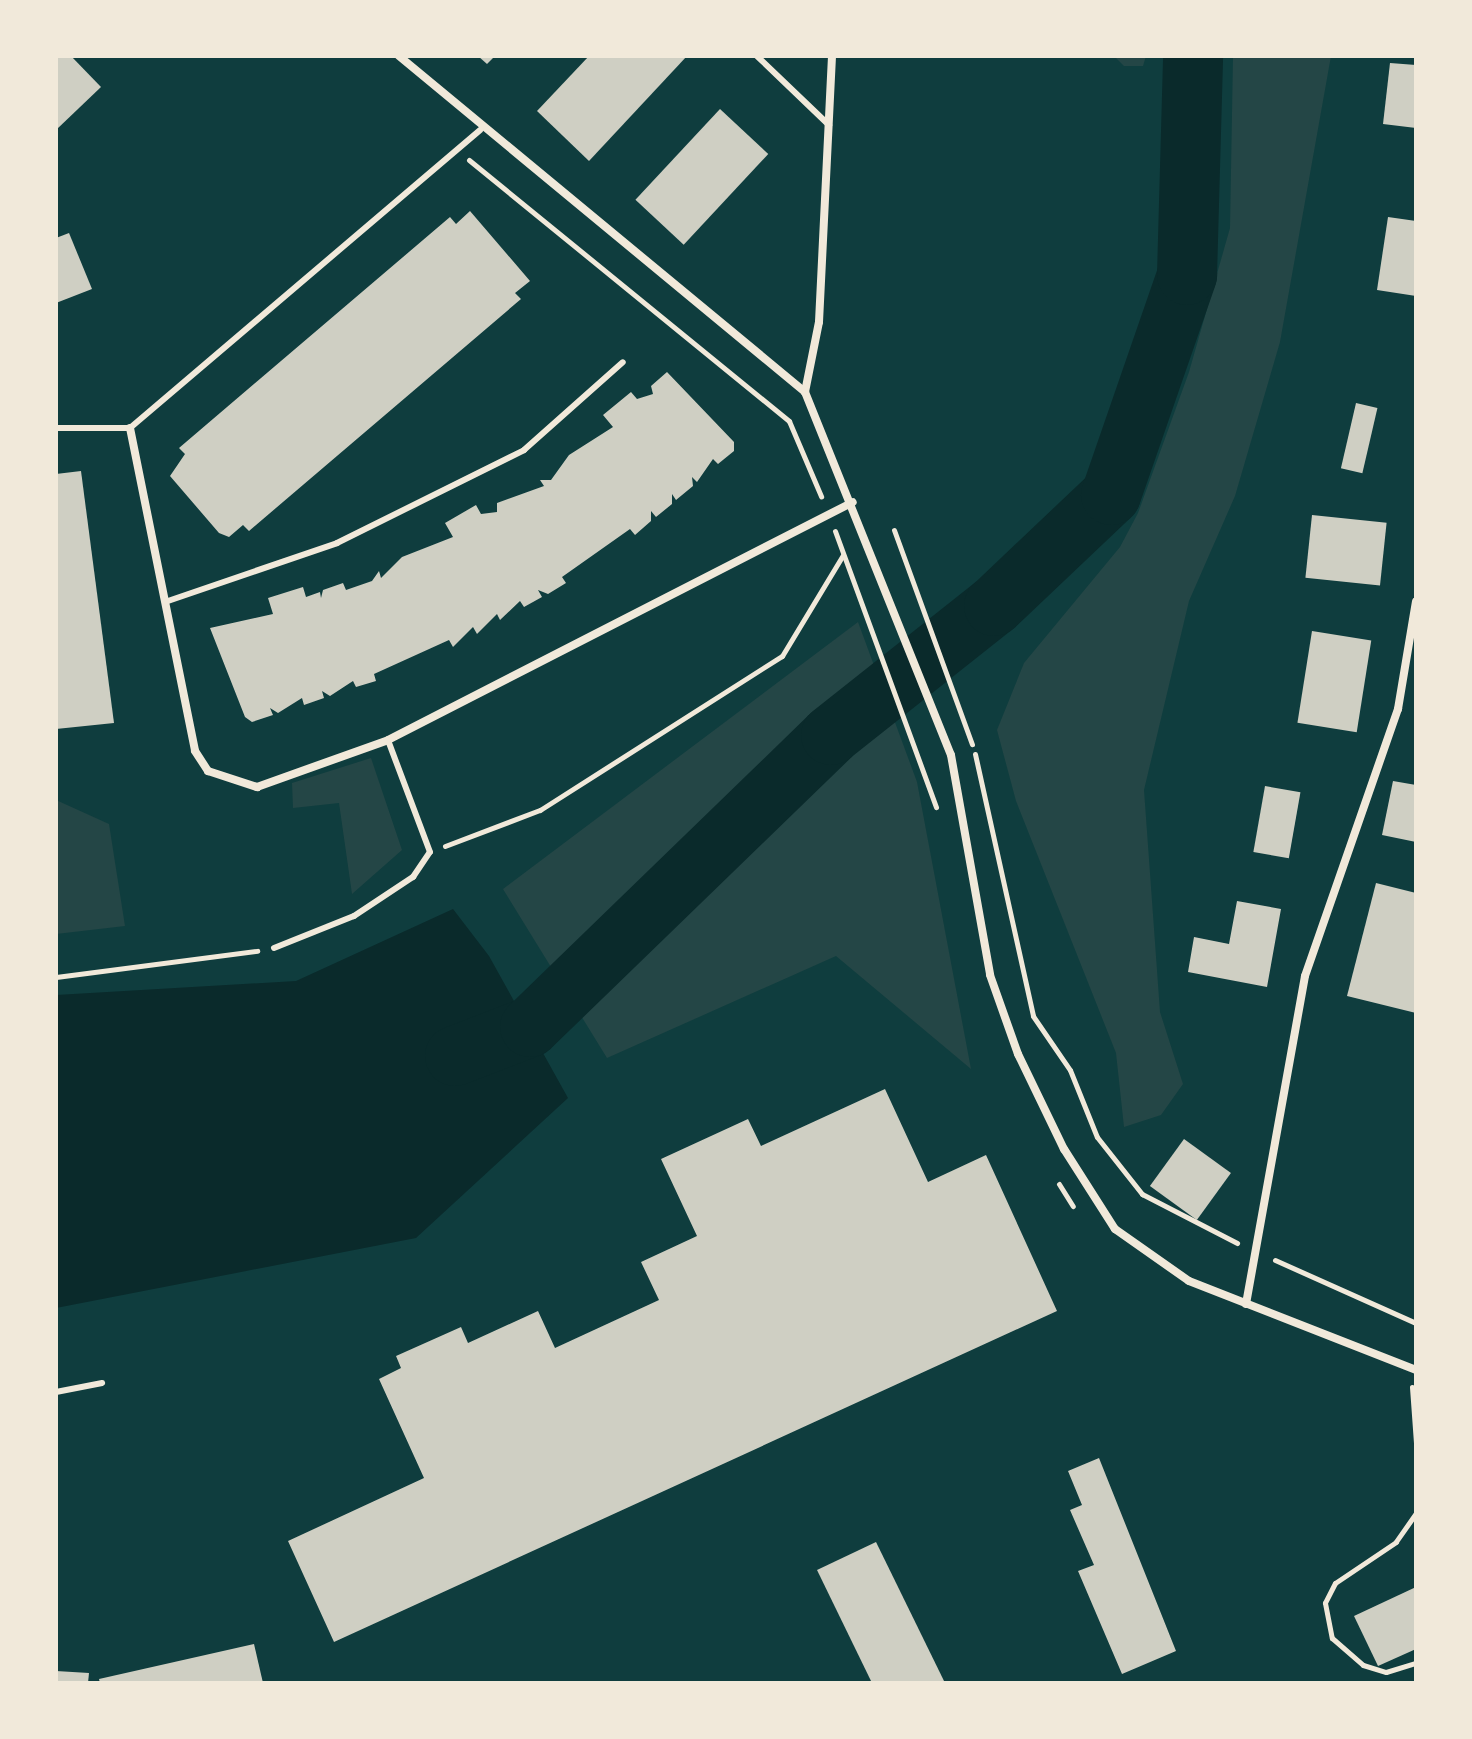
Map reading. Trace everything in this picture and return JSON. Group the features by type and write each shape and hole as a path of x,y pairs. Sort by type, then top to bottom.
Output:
{"street":[{"path":"399,56 480,130 805,392 853,502 951,755 990,975 1064,1149 1115,1229 1189,1281 1416,1370"},
{"path":"805,392 819,322 831,128 832,56"},
{"path":"130,428 195,751 208,771 257,787 388,740 853,502"},
{"path":"1246,1304 1260,1251 1305,976 1398,709 1416,601"}],"lane":[{"path":"757,56 831,128"},
{"path":"56,428 130,428 480,130"},
{"path":"165,602 337,543 524,450 623,362"},
{"path":"274,948 354,916 413,877 430,852 388,740"},
{"path":"56,1392 102,1383"}],"path":[{"path":"457,150 789,421 829,515 861,609 925,766 942,825"},
{"path":"894,530 973,746 1033,1016 1070,1070 1097,1137 1142,1194 1205,1231 1260,1251 1416,1323"},
{"path":"430,852 540,810 782,656 843,554"},
{"path":"56,977 274,948"},
{"path":"1053,1170 1083,1218"},
{"path":"1398,1377 1414,1382 1416,1443"},
{"path":"1416,1513 1396,1542 1335,1583 1325,1603 1332,1638 1363,1665 1386,1672 1416,1663"}],"shaded area":[{"path":"1114,56 1146,56 1143,66 1124,66"},
{"path":"1233,56 1331,56 1280,342 1235,496 1189,601 1144,790 1160,1012 1183,1084 1161,1115 1124,1127 1116,1053 1016,801 997,730 1024,663 1120,547 1138,513 1189,372 1230,228"},
{"path":"858,622 917,782 971,1069 836,956 607,1058 503,889"},
{"path":"371,758 402,850 352,894 339,803 293,808 292,783"},
{"path":"56,800 109,824 125,926 56,934"},
{"path":"453,909 489,956 568,1098 416,1238 56,1308 56,995 296,981"}],"building":[{"path":"56,56 71,56 101,87 56,130"},
{"path":"478,56 495,56 487,64"},
{"path":"589,56 687,56 589,161 537,111"},
{"path":"1390,63 1416,65 1416,128 1383,124"},
{"path":"720,109 768,154 684,245 635,200"},
{"path":"470,211 530,281 515,293 521,299 249,531 243,525 229,537 219,533 170,476 185,454 179,448 450,217 456,224"},
{"path":"1388,217 1416,221 1416,296 1377,290"},
{"path":"69,233 92,289 56,303 56,238"},
{"path":"667,372 734,442 734,451 718,464 713,459 697,482 692,477 693,486 676,500 672,494 672,504 656,517 651,511 651,521 635,535 630,529 562,577 566,583 548,594 538,590 542,597 524,607 520,601 500,620 497,614 477,634 473,627 453,647 449,640 374,674 376,681 356,687 353,681 330,696 322,691 324,698 304,705 302,698 278,713 270,708 273,715 252,722 245,717 210,628 273,614 268,598 303,587 306,597 320,592 321,598 323,590 343,583 346,590 372,581 379,571 381,578 402,557 453,537 445,523 476,505 481,514 497,512 497,503 544,486 540,480 551,480 569,455 613,427 603,415 631,392 637,399 653,394 651,386"},
{"path":"1356,403 1377,408 1362,473 1341,468"},
{"path":"81,471 114,723 56,729 56,474"},
{"path":"1312,515 1387,523 1380,585 1305,578"},
{"path":"1312,631 1371,640 1357,732 1297,723"},
{"path":"1393,781 1416,785 1416,842 1382,835"},
{"path":"1265,786 1300,792 1289,858 1253,852"},
{"path":"1376,883 1416,893 1416,1013 1347,996"},
{"path":"1237,901 1281,909 1267,987 1188,972 1194,937 1229,944"},
{"path":"885,1089 928,1182 986,1155 1057,1311 334,1642 288,1541 424,1478 379,1379 401,1368 396,1356 461,1327 468,1343 538,1311 555,1348 659,1300 641,1262 697,1236 661,1159 748,1119 761,1146"},
{"path":"1184,1139 1231,1173 1197,1220 1150,1186"},
{"path":"1099,1458 1176,1651 1122,1674 1078,1571 1094,1565 1070,1510 1082,1505 1068,1471"},
{"path":"876,1542 945,1683 872,1683 817,1570"},
{"path":"1416,1587 1416,1649 1378,1666 1354,1616"},
{"path":"254,1644 263,1683 100,1683 99,1679"},
{"path":"56,1671 89,1673 88,1683 56,1683"}],"waterway":[{"path":"455,1056 530,1027 831,735 994,606 1111,495 1187,275 1193,56"}]}
